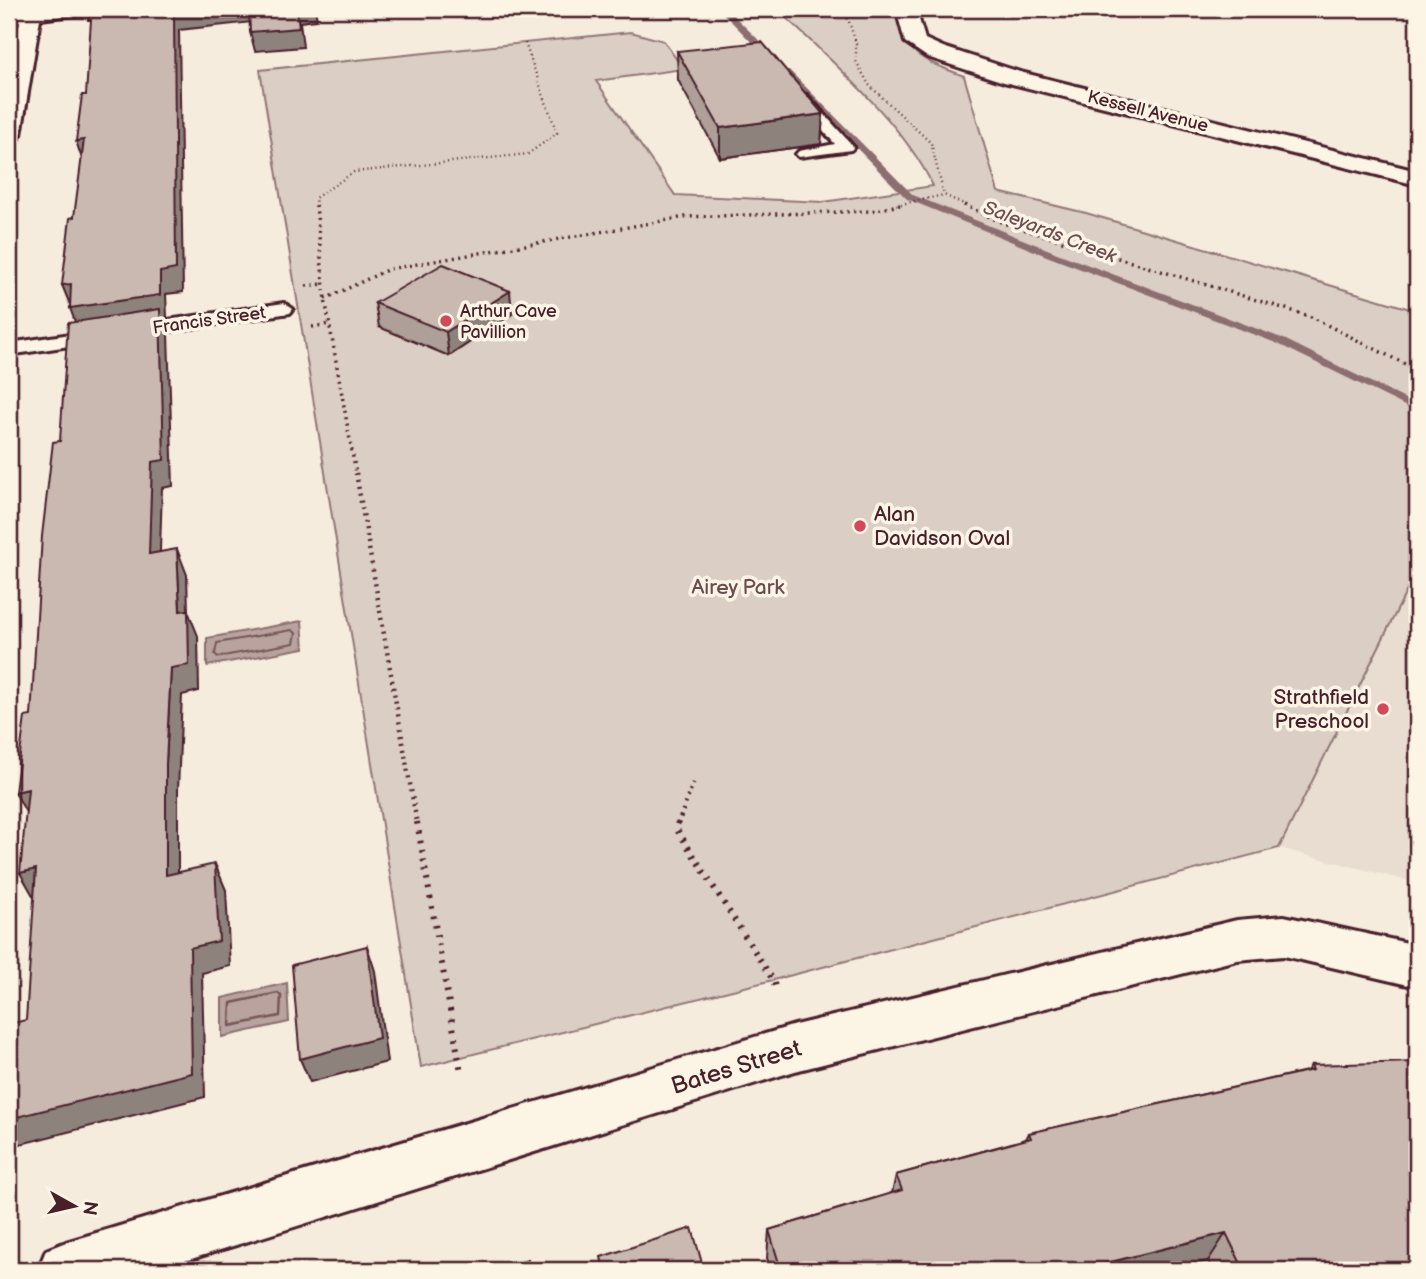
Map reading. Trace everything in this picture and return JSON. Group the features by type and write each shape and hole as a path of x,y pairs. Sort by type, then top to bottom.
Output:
{"street":[{"path":"9,135 20,15 82,9"},
{"name":"Kessell Avenue","path":"905,9 916,42 953,58 1012,77 1417,178"},
{"name":"Bates Street","path":"66,1270 795,1048 1237,940 1284,936 1417,966"}],"lane":[{"path":"788,81 846,148 804,154"},
{"name":"Francis Street","path":"9,349 284,309"}],"path":[{"path":"837,9 848,19 856,43 856,61 869,85 931,143 944,195"},
{"path":"461,1072 326,299 315,198 354,172 528,154 557,133 525,43"},
{"path":"326,299 389,269 685,216 871,211 944,195 1003,223 1309,316 1417,370"},
{"path":"695,778 676,828 773,980 776,990"}],"shaded area":[{"name":"Strathfield Preschool","path":"1417,570 1417,883 1279,848"}],"green space":[{"name":"Airey Park","path":"777,9 895,9 899,25 910,47 926,60 964,76 998,192 1086,213 1417,311 1417,570 1279,848 773,980 421,1067 260,70 631,32 664,41 683,69 596,81 675,195 823,202 933,186 920,162 884,115"}],"water":[{"path":"302,621 304,648 207,666 207,638"},
{"path":"287,983 289,1022 222,1037 222,998"}],"building":[{"path":"89,9 197,9 174,11 176,269 160,272 160,295 70,308 71,284 62,285 70,218 74,217 84,140 76,141 82,95 86,95 91,20 88,20"},
{"path":"249,9 297,9 299,28 250,32"},
{"path":"762,42 823,114 720,128 677,51"},
{"path":"443,264 510,291 446,332 375,303"},
{"path":"160,309 164,460 152,462 149,554 177,549 180,611 188,610 189,665 171,668 166,763 166,875 215,864 219,941 190,948 192,1073 9,1119 9,1024 26,1020 36,869 20,873 28,789 15,792 25,717 31,716 42,536 53,442 60,441 68,323"},
{"path":"367,946 379,1038 300,1059 292,965"},
{"path":"1417,1062 1417,1270 1244,1270 1226,1233 1079,1270 781,1270 769,1230 902,1190 896,1175 1031,1138 1029,1133 1313,1070 1311,1065"},
{"path":"692,1228 704,1270 604,1270 601,1257"},
{"path":"528,1260 529,1270 491,1270"}],"waterway":[{"name":"Saleyards Creek","path":"723,9 769,55"},
{"name":"Saleyards Creek","path":"786,72 910,197 1053,255 1280,341 1417,409"}],"place":[{"name":"Arthur Cave Pavillion","path":"446,321"},
{"name":"Alan Davidson Oval","path":"860,526"},
{"name":"Strathfield Preschool","path":"1383,709"}]}
